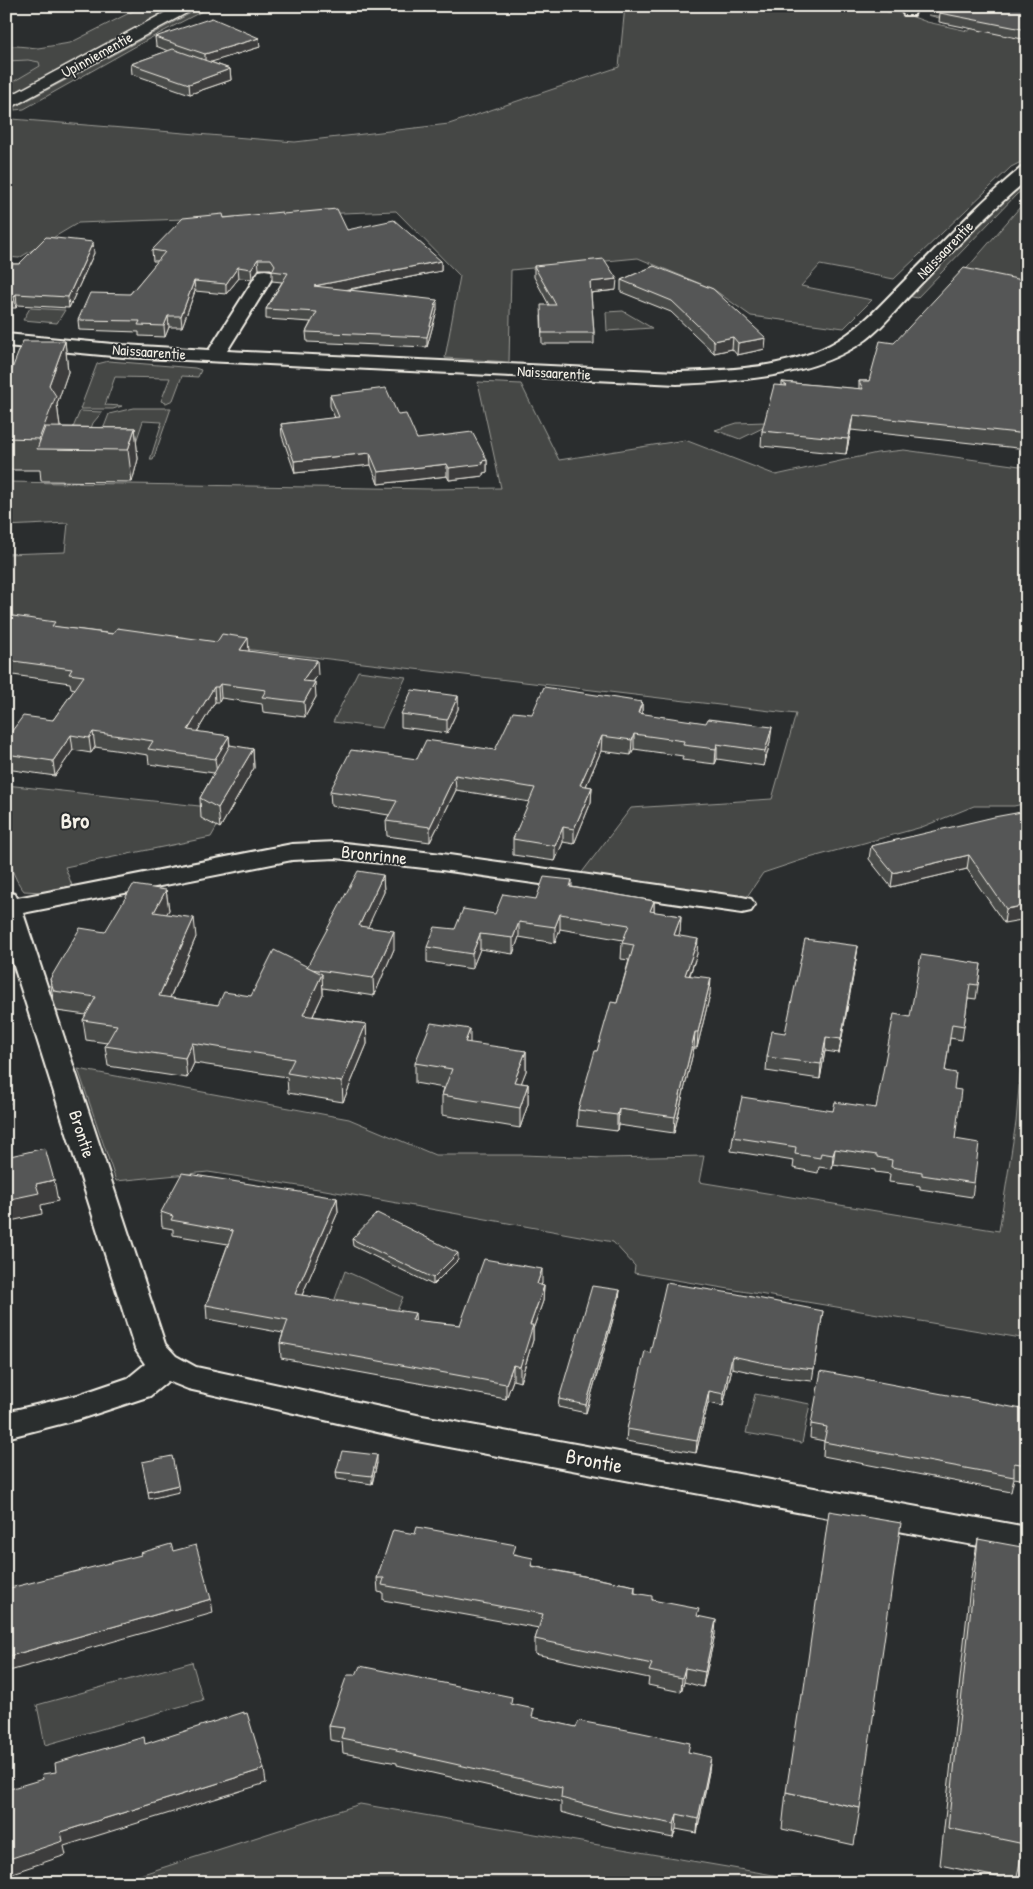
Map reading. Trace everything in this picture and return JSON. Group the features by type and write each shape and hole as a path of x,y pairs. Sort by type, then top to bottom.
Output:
{"main road":[{"name":"Upinniementie","path":"6,105 189,6"}],"street":[{"name":"Naissaarentie","path":"6,340 122,351 677,378 739,375 770,370 835,350 862,334 993,200 1027,171"},
{"path":"215,356 265,275"},
{"name":"Bronrinne","path":"7,905 292,852 336,850 442,862 742,905"},
{"name":"Brontie","path":"7,905 151,1349 165,1365 188,1377 417,1428 1027,1541"},
{"path":"6,1425 80,1407 139,1387 165,1365"}],"shaded area":[{"path":"143,6 170,6 152,19 6,99 6,86 40,66 39,62 28,60 6,61 6,45 38,48 70,43"},
{"path":"204,6 212,6 24,109 14,110 15,107"},
{"path":"625,6 883,6 887,12 902,13 927,22 968,31 981,22 943,19 928,15 947,17 1018,6 1027,39 1027,159 1011,167 894,279 820,265 801,286 872,300 844,328 751,316 713,289 638,258 511,270 509,362 445,358 460,276 396,211 78,223 19,258 6,257 6,122 12,119 295,142 449,124 619,67"},
{"path":"6,61 39,62 40,66 6,86"},
{"path":"1027,179 1027,187 1017,194 917,298 908,296 1010,192"},
{"path":"1027,199 1027,281 962,274"},
{"path":"30,308 65,310 57,323 23,320"},
{"path":"623,311 652,328 607,331 606,312"},
{"path":"109,361 201,370 198,377 182,376 173,400 166,403 161,401 170,378 115,377 105,405 122,406 113,409 80,409 97,364"},
{"path":"478,382 521,384 559,460 685,440 776,475 877,453 904,450 1027,467 1027,803 1014,806 974,806 922,827 802,860 763,873 746,898 580,875 631,808 772,799 796,714 6,621 6,554 65,552 68,523 6,526 6,482 431,489 501,488"},
{"path":"134,408 171,408 153,460 150,460 162,422 143,421 135,445 97,428 104,427 109,414"},
{"path":"80,411 102,412 93,423 87,439 72,430"},
{"path":"737,423 773,423 740,439 715,430"},
{"path":"358,671 406,677 382,728 333,722"},
{"path":"6,785 227,809 211,837 65,867 73,888 42,892 24,891 11,868 8,854 6,840"},
{"path":"1027,994 1027,1339 634,1273 635,1266 613,1242 325,1190 208,1172 116,1181 78,1069 349,1119 435,1155 523,1155 605,1158 704,1156 699,1182 999,1231 1016,1122"},
{"path":"345,1271 403,1297 397,1311 335,1299"},
{"path":"755,1394 810,1404 802,1443 746,1433"},
{"path":"192,1662 203,1700 45,1745 37,1705"},
{"path":"360,1804 820,1883 115,1883"}],"building":[{"path":"950,6 1027,6 1027,30 940,13"},
{"path":"212,18 259,38 205,54 155,37"},
{"path":"173,49 230,69 189,84 131,64"},
{"path":"337,209 347,230 394,220 441,261 314,286 437,300 427,337 306,332 317,312 266,309 288,273 272,271 275,265 271,259 258,259 251,269 238,267 226,284 194,281 181,316 168,316 164,326 138,325 140,321 78,320 90,293 130,294 165,252 152,250 183,218 223,214 224,218"},
{"path":"46,237 93,242 68,297 16,294 14,297 6,297 6,264 19,264"},
{"path":"604,259 617,279 590,282 594,333 542,333 541,305 556,305 534,266"},
{"path":"654,266 713,289 766,338 738,343 733,337 714,341 672,301 621,280"},
{"path":"964,268 1027,281 1027,434 853,415 848,439 762,431 774,385 787,386 782,382 863,389 859,381 869,381 880,341 894,343"},
{"path":"23,341 65,341 49,385 56,396 39,439 6,438 6,384"},
{"path":"386,388 398,415 406,414 417,439 472,432 487,460 482,461 483,464 449,468 447,464 378,472 370,453 294,461 281,424 339,417 330,395"},
{"path":"45,427 135,428 128,450 37,449"},
{"path":"6,615 55,622 52,626 113,634 117,628 217,642 222,634 248,638 240,650 317,660 302,681 315,682 304,702 262,697 266,690 220,684 218,687 214,687 188,730 229,736 215,759 148,749 153,741 93,732 89,738 71,735 53,761 6,754 6,739 23,716 53,720 84,676 69,674 72,669 6,660"},
{"path":"544,687 642,702 638,713 706,723 708,719 772,727 765,751 717,744 716,749 683,745 684,741 634,734 632,740 602,736 580,785 592,787 574,829 563,827 555,846 513,839 535,788 455,775 430,827 386,821 397,801 330,791 351,750 417,759 426,740 495,750 513,712 532,714"},
{"path":"412,690 458,696 447,720 401,714"},
{"path":"230,745 253,749 218,808 200,798"},
{"path":"1027,811 1027,905 1006,909 969,855 893,873 871,846 994,817"},
{"path":"358,871 383,875 359,926 394,931 373,978 307,967"},
{"path":"544,877 572,880 570,887 654,901 650,911 681,916 674,935 698,939 685,975 711,978 698,1032 695,1032 675,1117 619,1109 617,1115 578,1110 611,1002 617,1003 634,945 622,943 629,925 560,914 555,927 519,922 513,938 480,934 472,954 427,947 435,927 455,929 463,909 495,914 503,894 536,899"},
{"path":"133,885 166,890 154,912 194,918 159,996 218,1005 224,992 251,996 274,950 322,974 303,1015 366,1024 342,1082 287,1073 294,1059 192,1043 185,1058 105,1046 117,1025 83,1020 96,997 54,991 50,979 80,928 105,932"},
{"path":"805,939 858,946 841,1039 826,1037 821,1064 767,1057 772,1031 785,1033"},
{"path":"921,955 981,964 978,985 970,984 964,1026 952,1024 945,1071 956,1073 954,1089 961,1090 955,1139 979,1143 974,1183 922,1175 922,1172 891,1167 892,1160 877,1157 877,1155 835,1149 833,1155 821,1153 820,1158 795,1154 796,1147 733,1137 742,1097 833,1111 835,1102 876,1108 894,1014 910,1017"},
{"path":"431,1023 470,1029 465,1042 526,1051 514,1082 528,1084 520,1108 442,1095 452,1069 415,1063"},
{"path":"45,1148 54,1180 36,1184 39,1193 6,1200 6,1157"},
{"path":"182,1173 337,1198 295,1294 415,1313 412,1320 460,1325 484,1259 542,1269 537,1284 544,1286 530,1325 533,1325 520,1367 513,1365 506,1384 280,1343 288,1320 206,1305 233,1231 171,1220 173,1216 161,1212"},
{"path":"377,1213 458,1253 433,1278 352,1239"},
{"path":"666,1283 737,1294 823,1311 814,1369 769,1364 732,1356 724,1394 709,1391 697,1441 627,1429 645,1351 650,1353"},
{"path":"592,1286 620,1290 586,1405 559,1399"},
{"path":"821,1371 1027,1410 1027,1465 1014,1463 1014,1477 824,1442 827,1427 811,1424"},
{"path":"342,1451 377,1455 372,1476 336,1472"},
{"path":"172,1456 178,1485 148,1492 142,1462"},
{"path":"829,1511 901,1523 860,1808 786,1792 801,1695 803,1695"},
{"path":"417,1527 516,1545 513,1554 533,1558 531,1566 635,1586 634,1593 652,1596 652,1600 699,1609 697,1616 716,1620 705,1672 685,1668 682,1678 649,1671 652,1664 535,1639 543,1614 382,1585 384,1578 377,1578 393,1530 415,1534"},
{"path":"978,1539 1027,1548 1027,1818 1024,1844 948,1828"},
{"path":"171,1544 173,1551 196,1545 211,1599 6,1657 6,1589 141,1555 140,1553"},
{"path":"360,1666 512,1697 511,1704 534,1709 532,1717 576,1727 579,1721 690,1743 688,1752 711,1757 698,1819 677,1814 674,1824 612,1812 561,1798 562,1788 396,1751 397,1749 341,1738 344,1728 329,1726 347,1675 356,1675"},
{"path":"244,1712 244,1714 247,1713 264,1769 61,1832 63,1841 6,1860 6,1790 43,1779 42,1774 56,1772 55,1763 144,1737 145,1744"}],"district":[{"name":"Bro","path":"75,820"}]}
